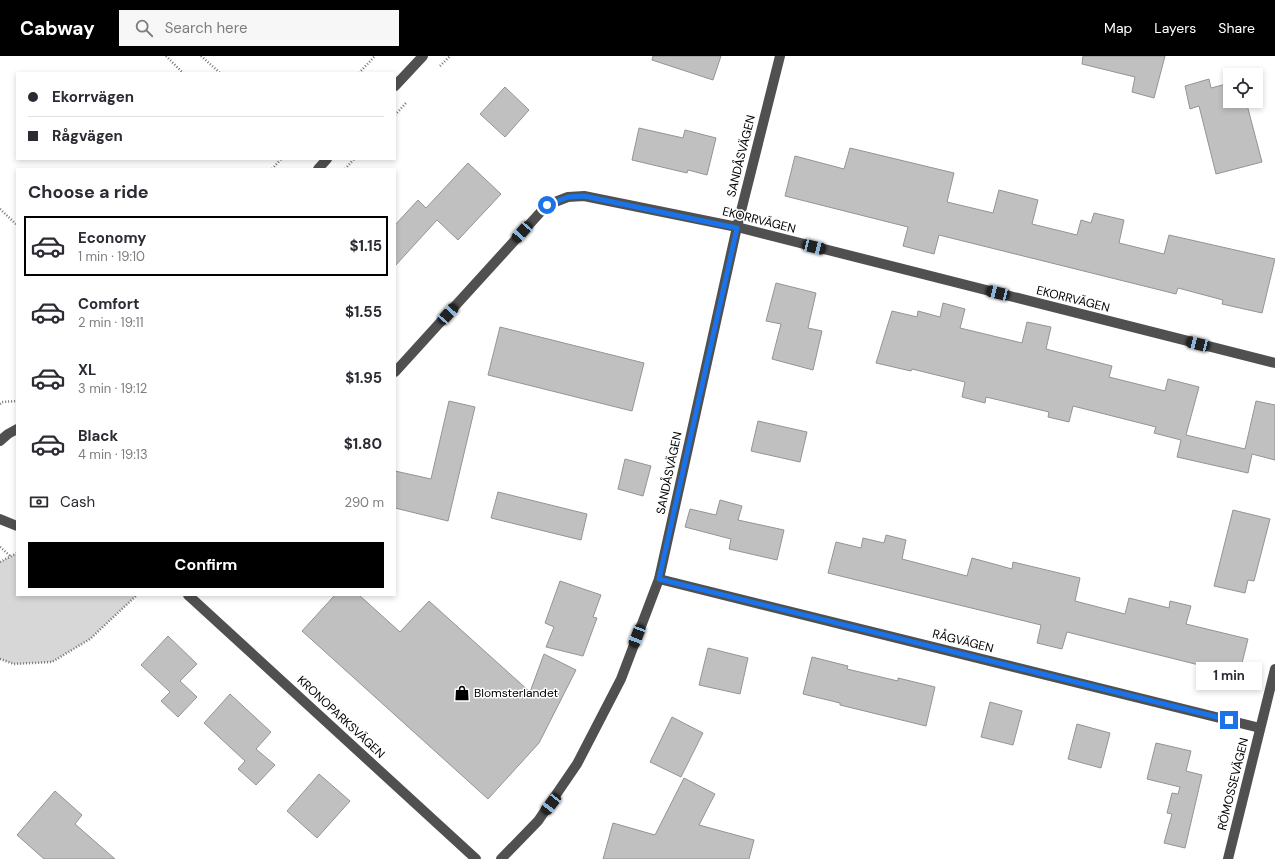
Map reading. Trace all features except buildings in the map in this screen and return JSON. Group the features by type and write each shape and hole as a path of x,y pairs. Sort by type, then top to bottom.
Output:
{"street":[{"path":"396,85 423,56"},
{"name":"SANDÅSVÄGEN","path":"501,859 538,821 578,764 621,679 659,579 737,228 780,56"},
{"path":"319,168 326,160"},
{"name":"EKORRVÄGEN","path":"396,371 547,205 568,197 584,196 737,228 1275,363"},
{"path":"0,441 16,430"},
{"path":"0,519 16,526"},
{"name":"RÅGVÄGEN","path":"659,579 1260,728"},
{"name":"KRONOPARKSVÄGEN","path":"191,596 476,859"},
{"name":"RÖMOSSEVÄGEN","path":"1228,859 1275,669"}],"path":[{"path":"166,56 183,72"},
{"path":"201,56 219,72"},
{"path":"360,72 375,56"},
{"path":"273,168 280,160"},
{"path":"346,168 353,160"},
{"path":"0,209 16,224"},
{"path":"0,404 2,402 16,402"},
{"path":"0,547 10,556"},
{"path":"0,562 16,553"},
{"path":"0,659 14,664 52,662 90,639 136,596"}],"shaded area":[{"path":"16,554 16,596 136,596 90,639 52,662 14,664 0,659 0,562"}],"place":[{"name":"Blomsterlandet","path":"462,693"}],"route":[{"path":"547,205 568,197 584,196 605,199 737,228 659,579 1229,720"}]}
